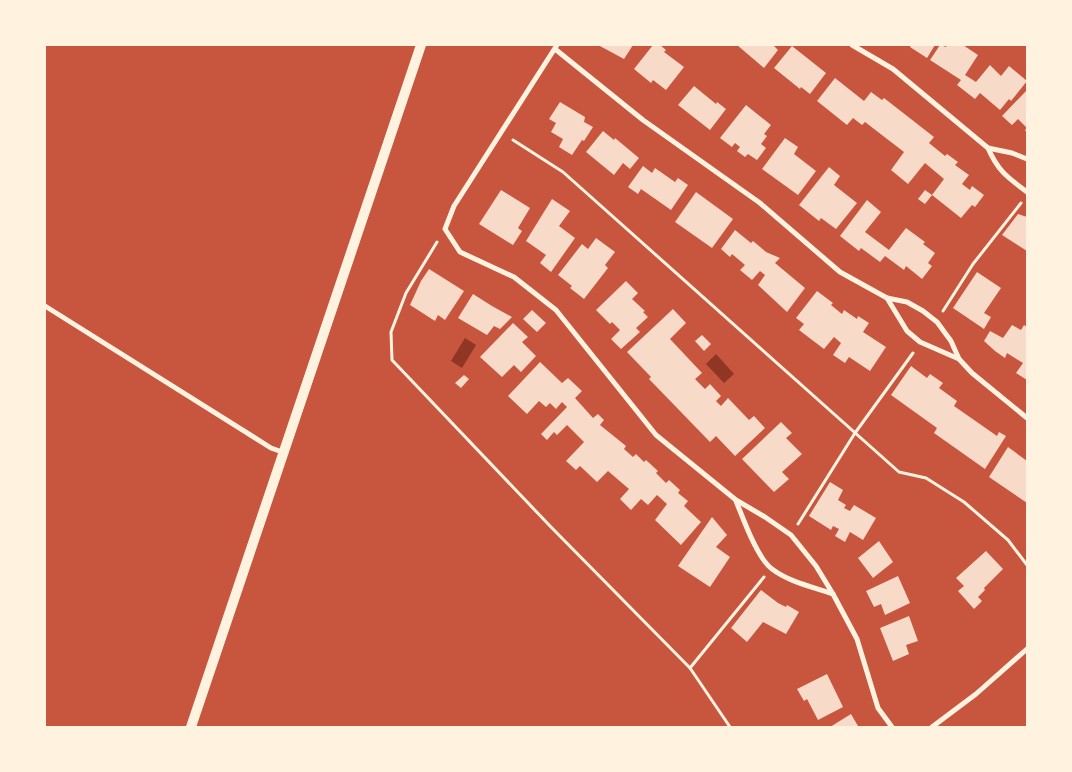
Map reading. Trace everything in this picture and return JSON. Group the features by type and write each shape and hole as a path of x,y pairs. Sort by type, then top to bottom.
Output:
{"main road":[{"path":"192,727 421,45"}],"street":[{"path":"852,45 893,69 988,148 1027,158"},
{"path":"892,727 878,708 857,639 816,566 791,535 736,500 656,435 556,310 514,277 460,252 445,229 454,206 556,47 643,120 760,203 840,272 887,298 907,302 937,322 951,341 959,359 1027,418"},
{"path":"988,148 994,163 1006,177 1027,192"},
{"path":"887,298 907,331 920,342 959,359"},
{"path":"45,306 271,448 285,453"},
{"path":"736,500 754,544 771,569 791,579 833,594"},
{"path":"932,727 976,694 1027,649"}],"path":[{"path":"502,133 562,172 899,472 926,478 964,502 1008,540 1027,565"},
{"path":"937,322 974,264 1021,202"},
{"path":"445,229 406,293 391,332 392,360 550,526 690,668 730,727"},
{"path":"791,535 855,434 920,342"},
{"path":"690,668 771,569"}],"shaded area":[{"path":"465,338 476,345 462,368 451,361"},
{"path":"716,354 734,374 724,383 706,364"}],"building":[{"path":"598,45 633,45 624,59"},
{"path":"653,45 660,45 666,50 664,52 684,67 666,90 653,80 651,83 634,69"},
{"path":"737,45 773,45 778,50 764,68"},
{"path":"911,45 935,45 927,58 910,47"},
{"path":"940,45 946,47 947,45 963,45 978,55 965,75 976,82 990,65 1001,76 1009,66 1027,81 1011,101 1009,99 1000,110 980,93 975,99 957,85 961,80 930,60"},
{"path":"792,46 826,73 810,94 801,87 800,89 774,68"},
{"path":"835,78 864,101 871,92 882,100 884,98 934,137 929,143 945,156 947,154 958,162 955,165 969,175 962,184 970,190 972,186 984,195 975,207 972,205 961,218 932,195 944,179 925,163 908,184 891,170 904,152 865,122 862,125 853,118 847,125 817,101"},
{"path":"694,86 716,104 717,102 726,109 710,130 678,105"},
{"path":"1027,90 1027,128 1018,119 1012,125 1002,116"},
{"path":"560,102 585,117 584,122 593,127 572,155 559,147 563,139 551,132 556,123 549,119"},
{"path":"746,105 771,125 764,134 767,136 761,144 766,148 757,160 748,154 745,157 737,151 740,147 735,143 732,147 720,138"},
{"path":"603,131 614,140 615,138 639,158 630,169 623,163 614,175 586,152"},
{"path":"785,138 798,147 794,154 816,171 798,195 762,169"},
{"path":"643,166 652,173 655,168 675,182 678,178 688,185 671,210 641,189 638,194 628,187"},
{"path":"829,167 840,176 834,185 857,203 836,229 821,218 819,221 799,205"},
{"path":"501,190 530,208 518,228 522,231 513,245 479,224"},
{"path":"925,190 932,195 925,204 918,199"},
{"path":"696,192 733,219 712,248 675,222"},
{"path":"552,199 570,211 559,226 575,238 551,272 540,263 546,255 526,241"},
{"path":"867,200 881,212 865,232 889,250 906,228 925,242 923,244 935,253 928,263 932,266 922,279 906,266 904,270 885,256 880,262 861,248 859,251 840,236"},
{"path":"1018,214 1027,217 1027,251 1002,235"},
{"path":"735,230 751,243 753,241 766,252 780,258 775,263 805,288 787,312 758,285 765,275 760,271 752,280 740,270 745,265 732,254 730,257 721,249"},
{"path":"596,238 615,252 605,265 608,268 584,299 558,275 582,244 588,249"},
{"path":"429,269 464,291 445,320 438,315 435,321 410,305"},
{"path":"977,272 1001,288 984,313 991,317 984,329 953,308"},
{"path":"626,281 638,293 632,299 645,311 643,312 648,317 636,328 640,332 621,349 611,339 620,330 612,322 610,324 596,310"},
{"path":"817,291 833,303 831,305 842,314 844,310 857,319 858,316 869,323 863,332 886,347 870,371 849,357 845,363 833,355 841,343 834,337 824,349 799,330 804,324 796,318"},
{"path":"473,294 512,317 500,329 494,326 487,335 458,318"},
{"path":"673,309 686,323 670,339 702,373 695,379 705,389 710,384 721,396 716,401 721,406 728,398 749,420 754,416 765,428 735,456 716,436 710,442 649,379 651,377 627,352"},
{"path":"532,310 546,323 537,332 523,319"},
{"path":"513,323 528,337 522,342 536,356 521,372 514,365 502,377 480,357"},
{"path":"1012,325 1021,330 1024,325 1027,327 1027,380 1016,373 1023,363 1007,353 1005,358 984,341 990,331 1003,338"},
{"path":"702,335 711,344 704,351 695,341"},
{"path":"540,362 562,383 568,378 582,391 575,398 593,418 598,414 604,420 600,425 626,446 624,449 633,457 636,454 644,462 646,460 658,471 656,473 666,483 669,480 680,490 678,493 688,501 684,506 701,522 681,545 655,520 667,504 657,495 648,505 641,499 631,510 620,499 629,489 608,471 597,482 580,466 576,470 566,461 584,442 567,425 557,435 554,432 547,440 541,434 567,407 562,402 556,409 550,403 546,407 539,401 527,414 508,396"},
{"path":"911,366 927,378 930,374 943,383 939,388 957,401 954,406 997,436 999,432 1006,436 985,469 934,433 937,428 891,395"},
{"path":"464,375 469,379 461,388 455,383"},
{"path":"781,422 792,433 786,438 802,454 782,472 789,479 774,492 742,459"},
{"path":"1008,447 1027,461 1027,503 989,477"},
{"path":"830,482 843,490 838,500 846,505 844,508 850,511 854,505 876,518 863,540 850,532 845,542 835,536 839,529 833,526 831,530 809,516"},
{"path":"712,517 727,535 716,547 730,557 710,587 678,566"},
{"path":"879,541 893,562 873,578 858,558"},
{"path":"986,551 1003,569 984,588 985,590 978,597 982,601 974,609 958,591 964,586 956,578"},
{"path":"898,576 910,603 885,615 881,604 874,607 866,591"},
{"path":"761,590 778,603 786,607 787,605 799,612 786,634 763,622 747,642 731,628"},
{"path":"909,616 918,641 906,645 909,654 893,661 880,628"},
{"path":"827,674 843,707 818,720 807,699 804,701 797,689"},
{"path":"851,714 858,726 830,727"}]}
